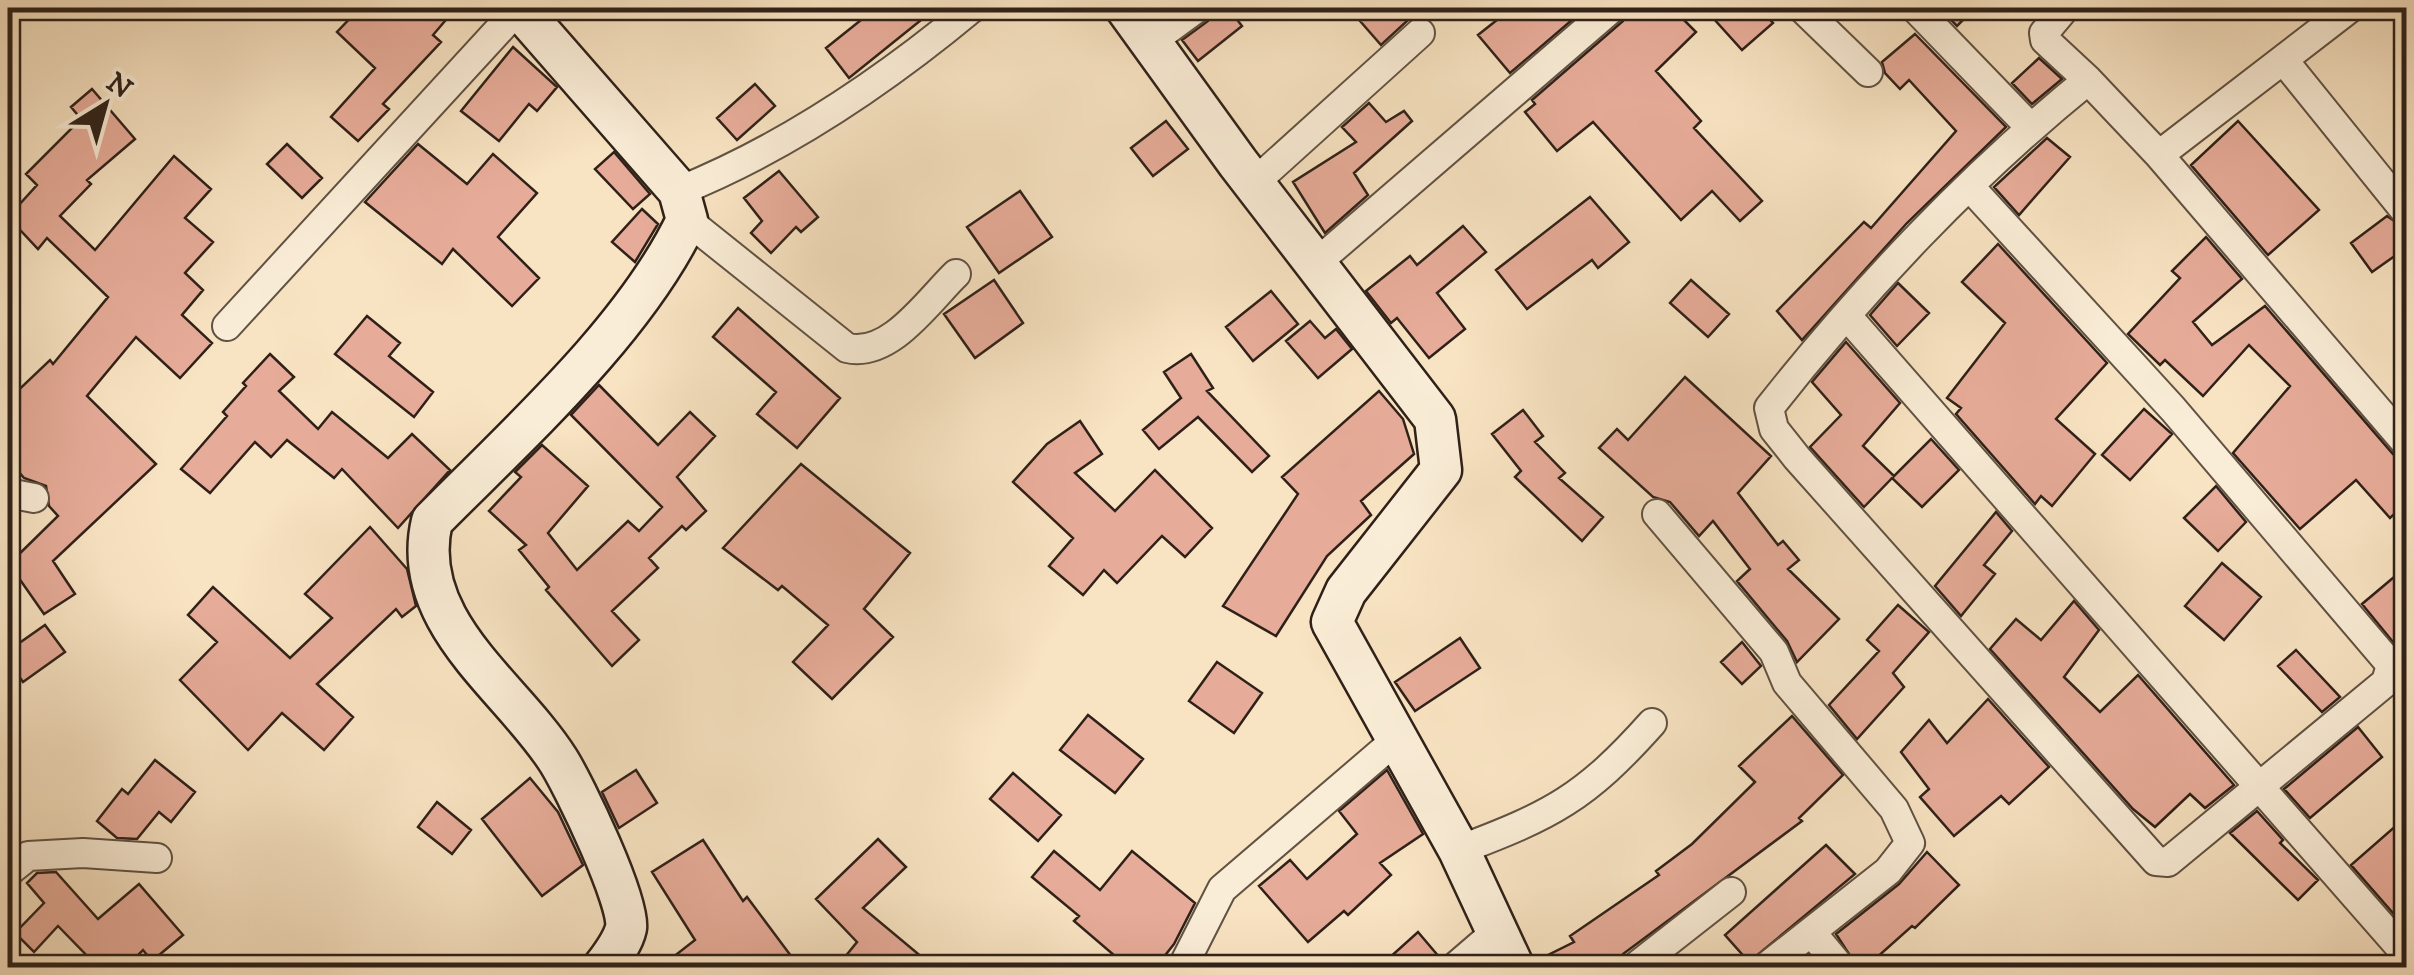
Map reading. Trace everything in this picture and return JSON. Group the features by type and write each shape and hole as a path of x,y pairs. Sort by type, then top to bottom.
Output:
{"street":[{"path":"227,326 519,8 683,206 847,348 864,352 884,343 956,274"},
{"path":"603,968 627,926 622,897 558,760 448,626 426,545 432,522 567,384 669,258 683,206 851,99 972,8"},
{"path":"1126,8 1434,419 1441,470 1346,590 1332,622 1459,850 1514,968"},
{"path":"1152,41 1197,8"},
{"path":"1315,264 1612,8"},
{"path":"1802,8 1868,72"},
{"path":"1915,8 2030,127"},
{"path":"2064,8 2044,33 2045,40 2159,155 2406,443"},
{"path":"2159,155 2285,62 2350,8"},
{"path":"1254,183 1420,33"},
{"path":"2285,62 2406,212"},
{"path":"1970,187 2173,409 2391,665 2386,682 2168,862 2151,858 1853,524 1768,419 1769,408 1847,316 1970,187 2030,127 2088,80"},
{"path":"1847,316 2406,954"},
{"path":"1657,514 1726,590 1774,652 1787,683 1906,827 1910,843 1902,857 1766,968"},
{"path":"1459,850 1550,814 1572,800 1652,723"},
{"path":"1182,968 1222,889 1396,740"},
{"path":"8,872 28,856 83,853 158,858"},
{"path":"1634,968 1732,892"},
{"path":"1454,968 1497,931"},
{"path":"1812,933 1841,968"}],"building":[{"path":"360,8 456,8 433,35 441,42 383,104 389,109 358,141 331,117 375,68 337,32"},
{"path":"876,8 936,8 849,78 826,48"},
{"path":"1214,8 1228,8 1242,26 1198,61 1182,40 1208,21"},
{"path":"1376,8 1431,8 1408,20 1381,45 1360,21"},
{"path":"1512,8 1586,8 1510,73 1478,35"},
{"path":"1629,8 1672,8 1696,32 1656,71 1701,121 1694,128 1762,201 1740,221 1712,191 1681,220 1593,122 1557,151 1525,112 1535,104 1532,100 1623,21"},
{"path":"1704,8 1759,8 1773,23 1742,50"},
{"path":"1975,8 1957,26 1942,11"},
{"path":"1915,34 2006,127 1907,223 1802,340 1777,311 1864,222 1871,228 1956,131 1909,80 1900,89 1885,73 1882,62"},
{"path":"513,47 557,87 537,111 529,104 499,141 461,111"},
{"path":"2039,58 2062,79 2032,104 2012,83"},
{"path":"755,84 775,106 737,140 717,118"},
{"path":"92,89 135,139 87,180 91,184 60,216 95,250 174,156 211,189 185,218 213,242 185,273 203,290 182,315 212,343 180,378 136,337 87,396 156,464 53,561 75,594 44,614 9,564 58,516 49,506 46,486 24,478 8,459 8,400 50,360 53,364 108,297 47,238 38,249 8,217 37,185 26,174 81,119 71,107"},
{"path":"1369,103 1386,122 1404,111 1412,121 1354,173 1368,195 1325,233 1293,182 1356,142 1342,127"},
{"path":"1166,121 1188,149 1153,176 1131,148"},
{"path":"2238,121 2319,210 2268,255 2191,165"},
{"path":"2047,138 2070,157 2019,215 1994,187"},
{"path":"287,144 322,178 302,198 267,164"},
{"path":"418,144 467,184 493,154 537,193 498,237 539,278 512,306 453,249 442,264 365,202"},
{"path":"614,152 650,194 633,209 595,169"},
{"path":"779,171 818,217 801,232 796,227 771,253 751,233 762,221 744,198"},
{"path":"1020,191 1052,237 999,273 967,227"},
{"path":"1590,197 1629,242 1598,268 1592,260 1527,309 1496,270"},
{"path":"642,209 658,224 635,262 612,242"},
{"path":"2387,216 2406,229 2406,248 2372,272 2351,243"},
{"path":"1463,226 1486,252 1437,293 1465,329 1429,358 1397,318 1391,323 1366,291 1410,256 1417,265"},
{"path":"2206,237 2242,279 2193,322 2212,345 2265,306 2393,454 2406,464 2406,503 2390,518 2356,480 2300,529 2233,453 2290,386 2249,345 2203,396 2165,360 2160,365 2128,334 2180,278 2172,271"},
{"path":"1998,244 2107,363 2056,419 2095,454 2052,506 2041,496 2035,504 1956,414 1961,408 1947,398 2005,323 1962,282"},
{"path":"994,280 1023,323 975,358 944,314"},
{"path":"1691,280 1729,314 1708,337 1670,303"},
{"path":"1898,283 1929,313 1897,346 1870,315"},
{"path":"1271,291 1298,324 1253,361 1226,327"},
{"path":"738,308 840,398 797,448 757,414 776,392 713,337"},
{"path":"367,316 400,343 389,356 433,392 414,417 335,354"},
{"path":"1310,321 1325,338 1336,329 1352,349 1318,378 1286,341"},
{"path":"1846,342 1900,403 1863,446 1894,476 1864,507 1810,447 1841,415 1812,382"},
{"path":"270,354 294,377 279,391 318,429 332,412 388,458 412,434 450,470 398,528 342,469 334,478 287,440 271,457 255,442 210,493 181,469 227,416 223,412 246,386 243,383"},
{"path":"1191,354 1213,388 1207,391 1269,456 1252,472 1198,417 1159,449 1143,430 1181,398 1164,372"},
{"path":"1685,377 1771,456 1738,493 1778,545 1783,541 1799,560 1788,569 1839,619 1797,662 1787,641 1737,581 1750,569 1713,521 1699,536 1670,502 1653,497 1599,448 1617,429 1628,440"},
{"path":"599,385 658,445 690,412 715,436 677,477 706,511 686,530 682,526 649,558 658,568 612,611 639,640 612,666 546,590 549,587 519,550 526,545 489,511 521,477 515,472 542,445 588,486 548,533 577,570 628,521 639,531 662,507 571,415"},
{"path":"1379,391 1403,419 1414,454 1361,501 1371,515 1327,556 1276,636 1223,606 1298,494 1282,477"},
{"path":"2144,409 2172,434 2130,480 2102,455"},
{"path":"1523,410 1543,436 1535,442 1565,473 1559,478 1603,517 1582,541 1515,477 1521,471 1492,434"},
{"path":"1080,421 1102,454 1075,473 1115,511 1155,470 1212,528 1185,557 1162,536 1117,583 1104,570 1083,595 1049,566 1073,538 1013,482 1047,444"},
{"path":"1931,439 1959,470 1922,507 1892,478"},
{"path":"801,464 910,553 864,609 893,637 832,699 793,662 828,625 782,586 778,590 723,548"},
{"path":"2216,486 2246,522 2218,551 2184,518"},
{"path":"1996,512 2012,531 1984,565 1995,574 1961,616 1935,586"},
{"path":"370,527 407,569 416,606 402,617 396,609 317,684 353,717 324,750 282,713 248,750 180,680 217,642 188,615 213,587 290,658 332,618 305,594"},
{"path":"2222,563 2261,597 2224,640 2185,606"},
{"path":"2406,567 2406,658 2362,604"},
{"path":"2074,601 2099,630 2064,677 2100,712 2138,675 2234,785 2205,808 2190,794 2155,827 2133,809 1990,649 2016,619 2041,640"},
{"path":"1898,605 1929,632 1893,673 1904,687 1857,739 1829,705 1879,651 1867,640"},
{"path":"45,625 65,652 23,682 8,661 8,651"},
{"path":"1460,638 1480,668 1415,711 1395,682"},
{"path":"1742,642 1761,666 1742,684 1721,662"},
{"path":"2296,650 2340,697 2322,712 2278,666"},
{"path":"1217,662 1262,693 1234,733 1189,701"},
{"path":"1988,699 2049,767 2009,804 2001,796 1954,836 1920,797 1929,789 1901,752 1929,720 1947,743"},
{"path":"1088,715 1143,759 1115,793 1060,750"},
{"path":"1792,716 1843,775 1799,818 1802,821 1623,954 1617,968 1537,968 1536,961 1574,942 1570,936 1659,875 1656,871 1692,844 1755,782 1739,766"},
{"path":"2358,727 2382,757 2310,818 2284,789"},
{"path":"155,760 195,792 171,822 159,812 137,839 117,838 97,821 122,789 128,794"},
{"path":"636,770 657,803 619,828 602,792"},
{"path":"1387,770 1423,834 1380,863 1391,875 1348,915 1344,911 1308,942 1259,886 1290,860 1307,879 1357,834 1339,811"},
{"path":"1013,773 1061,815 1038,841 990,799"},
{"path":"530,778 558,812 583,865 542,896 482,819"},
{"path":"437,802 471,830 452,854 418,827"},
{"path":"2257,811 2283,840 2280,843 2318,880 2298,900 2230,833"},
{"path":"2406,817 2406,928 2351,865"},
{"path":"878,839 906,867 863,908 935,968 836,968 857,942 816,899"},
{"path":"703,840 743,901 747,897 800,968 659,968 695,940 652,872"},
{"path":"1826,845 1855,874 1749,962 1725,935"},
{"path":"1054,851 1100,890 1132,851 1195,903 1174,944 1155,968 1129,968 1074,921 1079,916 1032,877"},
{"path":"1927,852 1959,885 1915,928 1912,926 1865,968 1858,968 1836,934 1899,884"},
{"path":"56,872 98,919 139,884 183,935 152,961 143,950 125,968 99,968 58,926 34,952 15,933 44,903 27,883 37,873"},
{"path":"1418,932 1440,958 1437,968 1378,968"}]}
